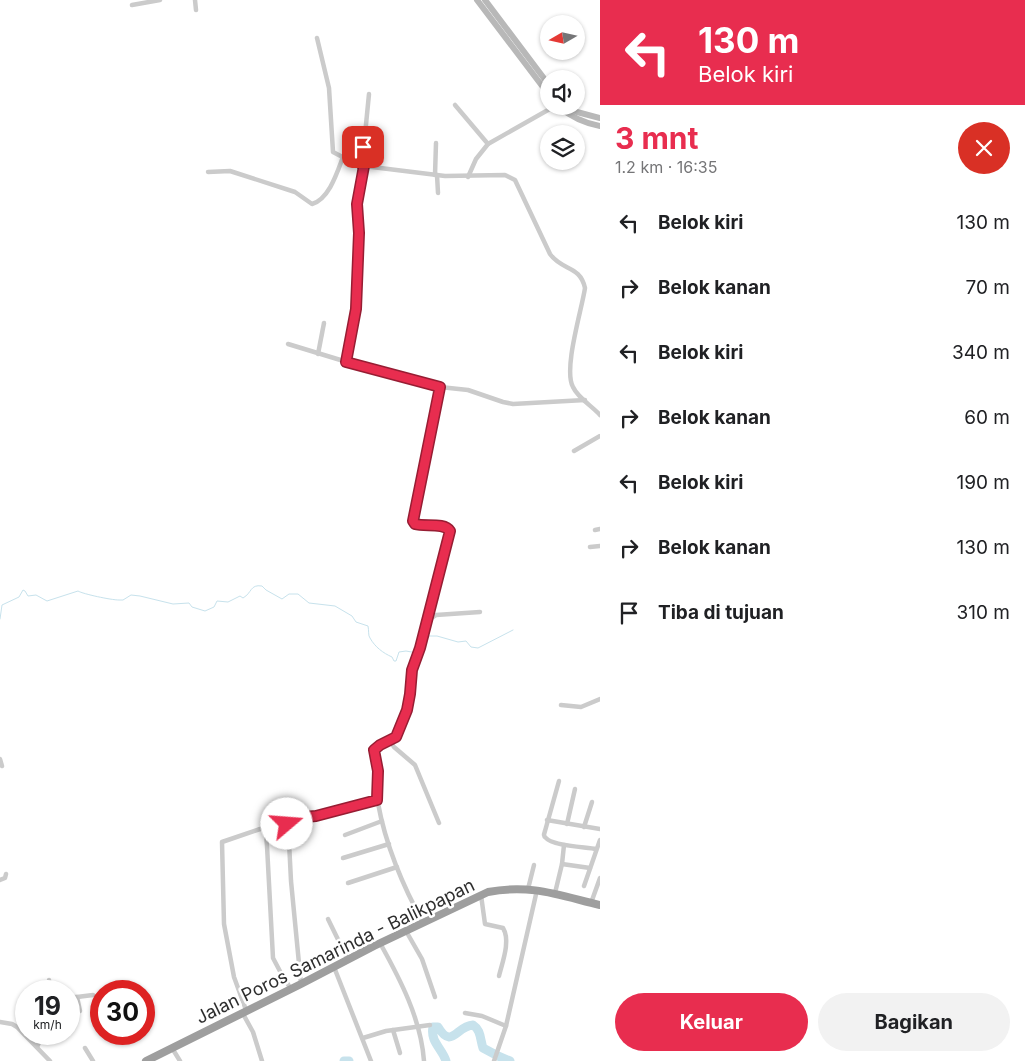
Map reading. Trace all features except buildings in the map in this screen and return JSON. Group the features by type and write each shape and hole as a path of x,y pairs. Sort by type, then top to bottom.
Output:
{"highway":[{"name":"Jalan Poros Samarinda - Balikpapan","path":"146,1061 380,943 481,895 508,888 528,888 600,905"}],"main road":[{"path":"476,0 540,74"},
{"path":"485,0 540,82"},
{"path":"585,114 600,118"},
{"path":"570,115 589,124 600,126"}],"street":[{"path":"132,5 160,0"},
{"path":"195,0 196,10"},
{"path":"316,38 329,88 333,152 363,166 436,175 505,175 516,180 550,254 557,262 581,276 585,288 574,339 570,382 576,392 600,415"},
{"path":"346,362 356,309 359,233 357,204 363,166 369,94"},
{"path":"455,104 488,144"},
{"path":"468,176 476,159 488,144 540,115"},
{"path":"436,143 438,193"},
{"path":"208,172 230,171 295,192 309,203 314,204 321,199 330,186 343,158"},
{"path":"318,354 324,323"},
{"path":"288,344 346,362 440,387 468,390 513,404 585,400"},
{"path":"423,922 397,867 382,822 377,800 378,771 374,750 397,735 407,710 412,670 450,530 443,526 416,525 413,521 440,387"},
{"path":"574,451 600,436"},
{"path":"590,547 600,546"},
{"path":"426,621 436,616 480,612"},
{"path":"561,705 581,707 600,699"},
{"path":"389,740 394,747 415,765 439,823"},
{"path":"0,759 2,766"},
{"path":"559,781 544,837 547,840 564,845 596,849"},
{"path":"567,824 575,790"},
{"path":"301,984 292,899 288,822 292,818 316,816 377,800"},
{"path":"584,827 592,802"},
{"path":"548,820 600,829"},
{"path":"345,835 382,822"},
{"path":"262,1061 234,977 224,924 222,842 260,829 265,831 267,846 273,958 291,989"},
{"path":"584,886 600,840"},
{"path":"343,858 389,844"},
{"path":"555,893 562,864 564,845"},
{"path":"562,864 590,868"},
{"path":"528,888 534,865"},
{"path":"348,883 397,867"},
{"path":"0,880 5,878 6,874"},
{"path":"591,902 600,878"},
{"path":"494,1061 506,1026 537,890"},
{"path":"481,895 485,924 503,928 505,932 506,939 499,976"},
{"path":"328,918 348,960"},
{"path":"406,931 422,959 435,996"},
{"path":"380,943 397,973 417,1026 424,1061"},
{"path":"334,967 371,1061"},
{"path":"464,1013 482,1016 506,1026"},
{"path":"0,1022 17,1027 50,1061"},
{"path":"363,1038 392,1030 430,1025"},
{"path":"392,1030 400,1053"},
{"path":"86,1048 93,1061"},
{"path":"172,1048 180,1061"}],"waterway":[{"path":"0,619 2,605 19,597 23,590 28,596 36,595 47,601 78,591 115,600 123,600 131,595 173,604 189,603 192,607 205,611 214,607 217,601 228,602 240,596 243,598 255,586 262,586 282,599 289,594 298,594 309,603 335,606 352,616 356,622 368,626 369,636 372,641 385,654 392,657 394,661 396,661 399,652 417,653"},
{"path":"421,652 429,636 437,636 458,642 466,641 471,647 478,648 513,630"},
{"path":"446,1061 433,1037 433,1027 438,1027 443,1034 451,1037 467,1026 473,1025 479,1032 483,1048 510,1061"},
{"path":"344,1061 349,1061"}],"route":[{"path":"287,824 292,818 316,816 377,800 378,771 374,750 396,737 403,722 410,694 412,670 420,648 450,531 443,526 421,526 413,521 440,387 346,362 358,292 359,233 357,204 363,176 363,147"}]}
